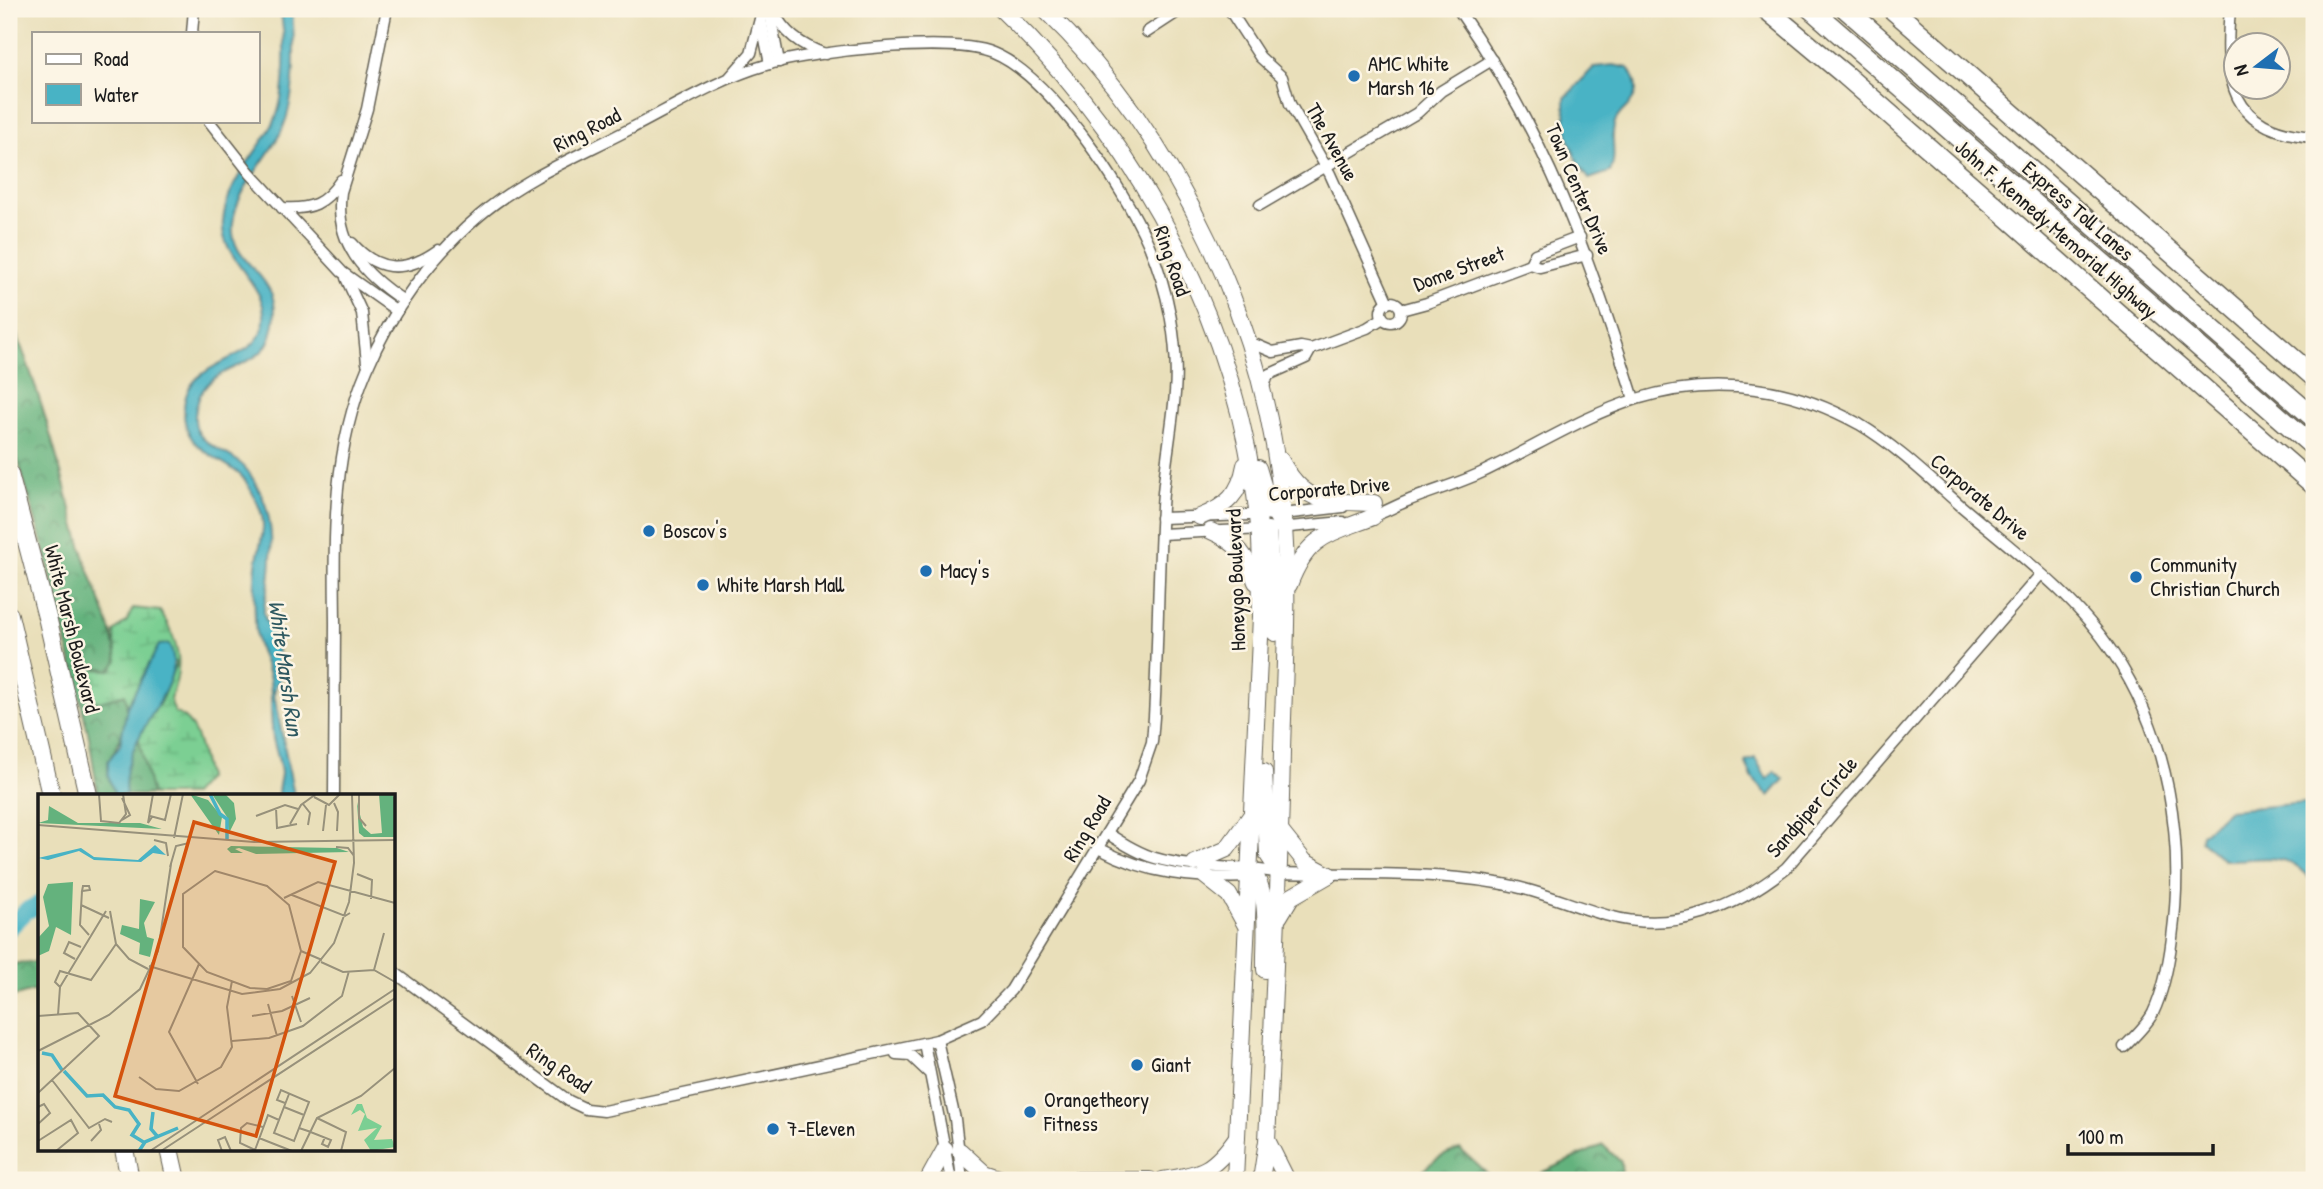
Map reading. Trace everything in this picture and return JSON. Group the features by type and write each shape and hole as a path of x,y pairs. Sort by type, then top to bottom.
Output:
{"highway":[{"name":"John F. Kennedy Memorial Highway","path":"1766,9 2314,485"},
{"name":"Express Toll Lanes","path":"1811,9 2314,447"},
{"name":"Express Toll Lanes","path":"1846,9 2314,418"},
{"path":"1892,9 2314,377"},
{"name":"White Marsh Boulevard","path":"9,474 45,609 88,794"},
{"path":"9,615 51,794"},
{"path":"162,1150 168,1180"},
{"path":"169,1150 176,1180"}],"main road":[{"name":"Honeygo Boulevard","path":"1001,9 1085,98 1141,181 1194,282 1230,383 1247,455 1271,522 1286,593 1280,873 1267,1141 1261,1180"},
{"name":"Honeygo Boulevard","path":"1044,9 1072,38 1129,107 1176,181 1209,242 1247,341 1262,392 1272,443 1271,522 1261,596 1252,874 1246,928 1236,1180"},
{"path":"1141,181 1160,184 1176,181"},
{"path":"1230,383 1251,440 1268,502 1276,645 1284,670"},
{"path":"1272,443 1290,477 1304,492 1326,501 1373,510"},
{"path":"1200,517 1216,511 1233,498 1243,479 1247,455"},
{"path":"1286,593 1296,568 1311,544 1373,510"},
{"path":"1211,531 1234,542 1246,557 1261,596"},
{"path":"1259,668 1268,855 1280,873"},
{"path":"1246,928 1229,895 1200,870 1227,849 1253,812"},
{"path":"1281,832 1305,862 1329,875"},
{"path":"1252,874 1263,890 1265,987 1272,1024"},
{"path":"1276,922 1291,897 1329,875"},
{"path":"1163,1180 1195,1175 1214,1167 1237,1137"},
{"path":"1267,1141 1287,1180"},
{"path":"928,1180 952,1150 984,1173 1005,1180"},
{"path":"1074,1180 1150,1180"}],"street":[{"path":"192,32 194,9"},
{"path":"387,9 370,98 346,170 340,200 343,233 355,258 400,306"},
{"path":"770,9 786,32 796,40 828,55"},
{"path":"770,9 774,63"},
{"path":"1147,32 1182,9"},
{"name":"The Avenue","path":"1229,9 1260,57 1282,77 1293,111 1325,165 1388,303"},
{"name":"Town Center Drive","path":"1458,9 1525,114 1587,255 1634,399"},
{"path":"2230,9 2226,52 2236,98 2249,116 2264,126 2295,136 2314,137"},
{"path":"759,14 774,63"},
{"path":"727,80 751,53 759,14"},
{"name":"Ring Road","path":"334,794 335,500 346,431 367,367 400,306 452,241 499,200 533,180 727,80 774,63 944,44 988,51 1013,63 1036,82 1085,141 1139,225 1165,295 1173,332 1176,380 1161,518 1152,742 1139,780 1004,999 972,1026 937,1040 629,1108 604,1111 586,1109 560,1095 396,973"},
{"path":"1260,205 1417,113 1441,91 1492,60"},
{"path":"210,122 270,195 342,272 400,306"},
{"path":"282,208 315,206 332,192 346,170"},
{"path":"343,233 361,253 387,267 416,264 452,241"},
{"name":"Dome Street","path":"1530,264 1535,254 1580,237"},
{"name":"Dome Street","path":"1401,310 1427,303 1530,264 1540,267 1587,255"},
{"path":"342,272 362,313 367,367"},
{"path":"1388,303 1394,303 1401,310 1397,320 1388,321 1383,318 1382,309 1388,303"},
{"path":"1247,341 1273,352 1301,347 1311,349 1367,328 1383,318"},
{"path":"1262,392 1268,375 1306,358 1311,349"},
{"name":"Corporate Drive","path":"1271,522 1330,525 1405,502 1482,473 1593,414 1634,399 1680,388 1733,387 1775,392 1839,414 1887,444 2041,574 2112,652 2139,701 2168,779 2174,819 2177,890 2171,950 2152,1014 2124,1047"},
{"name":"Corporate Drive","path":"1271,522 1373,510"},
{"path":"1161,518 1200,517 1271,522"},
{"path":"1161,534 1211,531 1271,522"},
{"name":"Sandpiper Circle","path":"1252,874 1497,883 1610,917 1644,922 1699,916 1723,909 1764,885 1786,868 2041,574"},
{"path":"1107,834 1154,858 1200,870 1252,874"},
{"path":"1098,848 1144,870 1170,875 1200,870"},
{"path":"937,1040 952,1150 951,1180"},
{"path":"924,1043 962,1180"},
{"path":"879,1054 910,1055 925,1066 932,1079"}],"green space":[{"path":"9,317 32,375 85,559 115,648 117,661 111,670 94,667 88,670 92,683 89,693 100,702 126,694 123,729 108,761 115,794 98,794 89,737 46,556 9,429"},
{"path":"133,608 160,611 172,633 178,665 175,687 170,699 175,713 183,717 194,731 207,778 193,794 152,794 138,736 161,701 176,663 159,645 127,707 125,694 100,702 92,700 89,693 92,683 88,669 111,670 117,661 114,632 127,621"},
{"path":"138,736 152,794 126,794 123,777"},
{"path":"38,962 38,990 9,998 9,964"},
{"path":"1603,1145 1621,1162 1622,1177 1619,1180 1525,1180"},
{"path":"1460,1149 1494,1180 1418,1180 1425,1168 1435,1160"}],"water":[{"name":"White Marsh Run","path":"280,9 292,9 294,56 292,90 286,121 240,200 233,223 234,239 240,252 266,284 273,298 275,314 271,336 255,357 218,376 207,385 199,398 195,416 199,433 204,439 247,470 266,507 271,532 271,557 264,613 274,638 282,678 276,685 274,694 294,794 278,794 281,770 272,731 270,680 256,633 255,573 263,530 262,516 242,476 194,442 188,433 184,409 187,393 195,380 245,350 256,341 262,330 264,314 261,300 229,250 223,221 236,181 278,113 283,84"},
{"path":"1613,65 1628,68 1635,84 1635,94 1631,103 1620,113 1613,128 1613,160 1610,172 1589,179 1577,160 1570,141 1565,98 1594,67"},
{"path":"169,644 173,660 171,677 132,752 126,773 126,794 115,794 108,776 108,761 120,745 127,707 159,645"},
{"path":"1755,758 1767,779 1775,771 1784,779 1769,796 1753,779 1745,762"},
{"path":"2314,802 2314,884 2304,872 2283,860 2223,860 2201,840 2202,834 2229,810"}],"waterway":[{"path":"9,928 26,911 38,905"}],"place":[{"name":"AMC White Marsh 16","path":"1354,76"},
{"name":"Boscov's","path":"649,531"},
{"name":"Macy's","path":"926,571"},
{"name":"Community Christian Church","path":"2136,577"},
{"name":"White Marsh Mall","path":"703,585"},
{"name":"Giant","path":"1137,1065"},
{"name":"Orangetheory Fitness","path":"1030,1112"},
{"name":"7-Eleven","path":"773,1129"}]}
